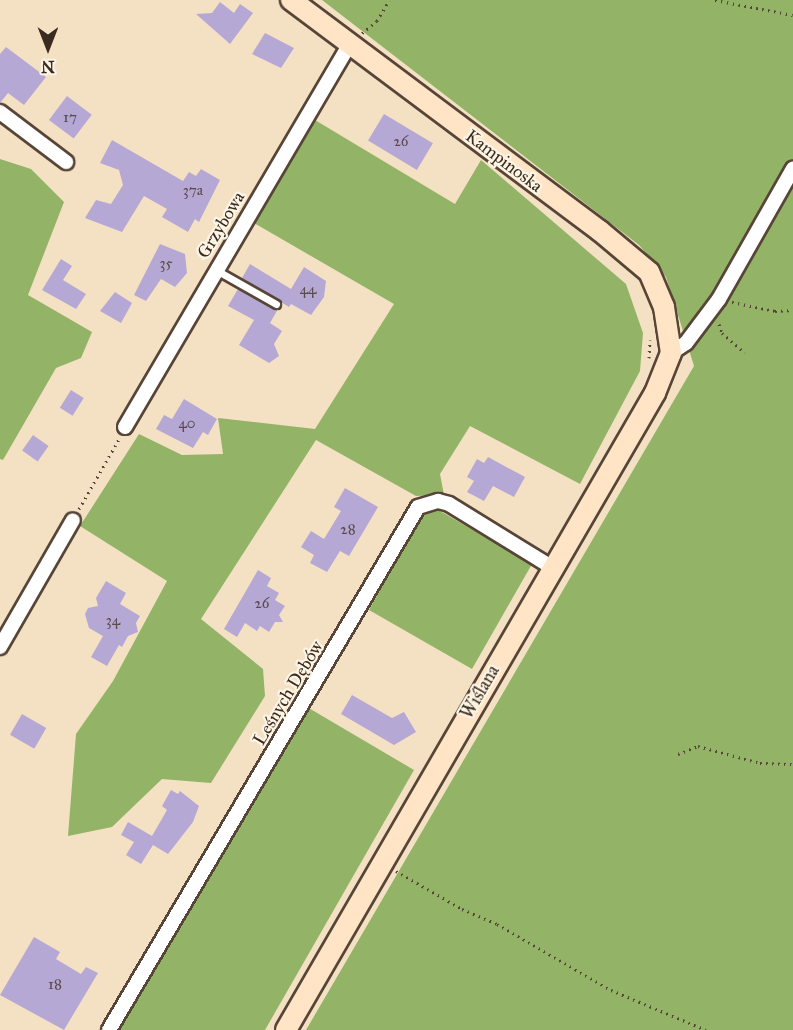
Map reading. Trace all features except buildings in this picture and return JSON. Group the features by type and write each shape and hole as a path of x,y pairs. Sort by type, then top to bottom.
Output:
{"main road":[{"name":"Kampinoska","path":"291,0 649,272 664,307 671,353"},
{"name":"Wiślana","path":"286,1030 381,862 665,375 671,353"}],"street":[{"name":"Grzybowa","path":"125,427 350,43"},
{"path":"0,112 66,162"},
{"path":"671,353 686,343 717,302 793,169"},
{"name":"Leśnych Dębów","path":"109,1030 418,507 438,501 449,504 553,568"},
{"path":"0,646 73,520"}],"lane":[{"path":"216,269 276,304"}],"path":[{"path":"350,43 377,21 389,0"},
{"path":"715,0 793,15"},
{"path":"745,353 722,333 717,302 775,311 793,310"},
{"path":"648,368 650,329"},
{"path":"73,520 125,427"},
{"path":"678,754 698,746 760,763 793,764"},
{"path":"381,862 611,990 706,1030"}],"green space":[{"path":"322,0 793,0 793,1030 306,1030 694,366 666,277 639,245"},
{"path":"315,120 455,204 481,160 626,284 643,333 640,371 580,484 470,426 440,474 444,495 416,496 316,440 201,619 263,669 265,696 211,783 162,779 112,827 68,836 76,734 113,681 167,581 80,526 139,434 182,455 223,454 218,418 315,429 394,304 254,223"},
{"path":"0,159 31,169 64,202 28,295 92,332 81,358 56,368 3,460 0,459"},
{"path":"433,507 532,564 472,669 369,610 424,508"},
{"path":"307,707 414,770 265,1030 119,1030"}]}
